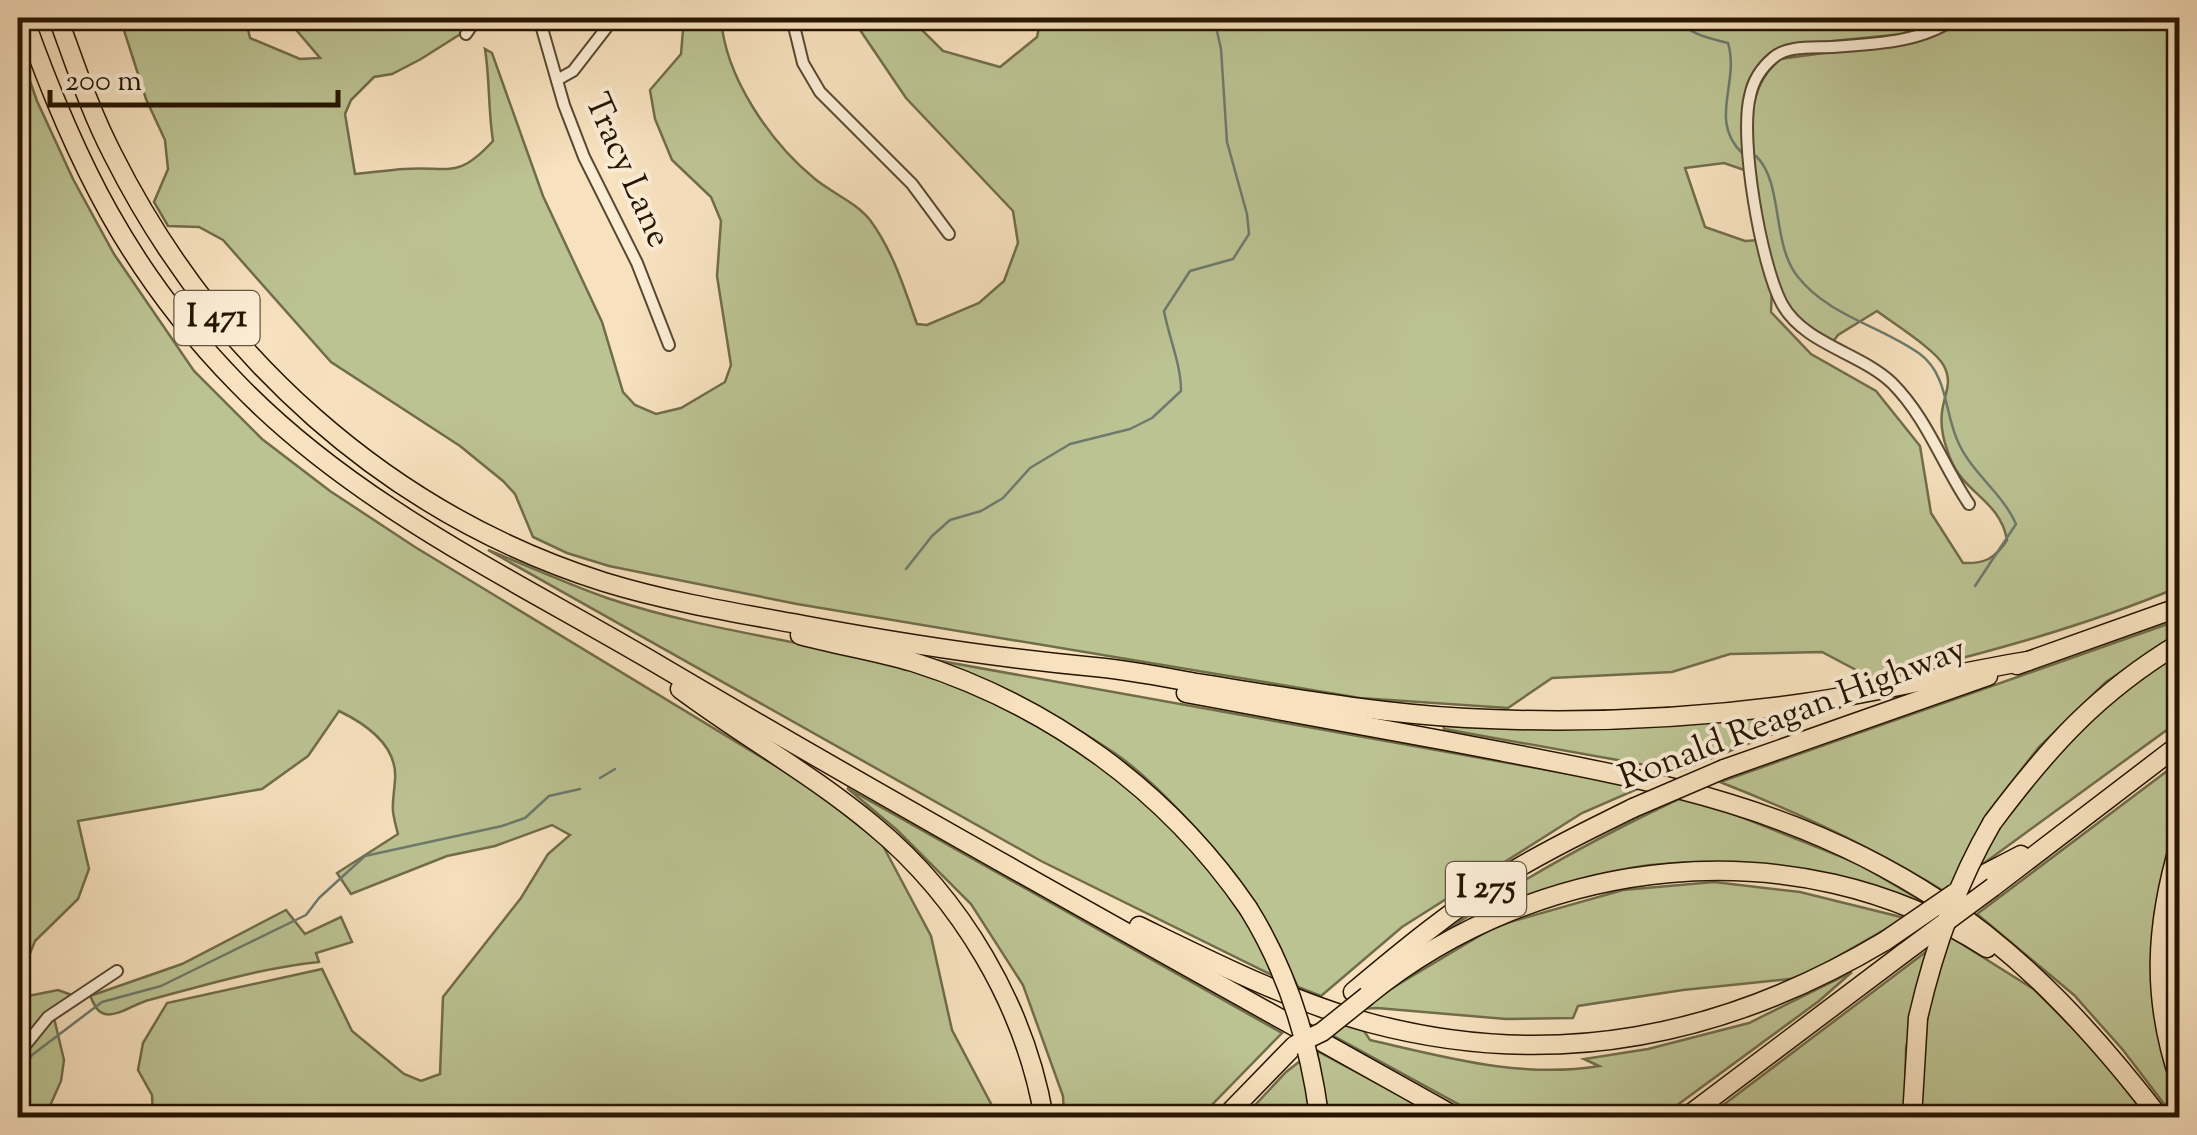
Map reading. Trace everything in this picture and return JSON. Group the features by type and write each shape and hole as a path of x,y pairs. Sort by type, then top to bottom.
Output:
{"highway":[{"name":"I 471","path":"24,18 62,122 111,218 169,306 236,383 304,445 357,486 547,603 1052,888"},
{"name":"I 471","path":"58,18 110,150 141,207 198,294 236,342 298,405 360,457 480,530 576,572 671,600 1054,665"},
{"path":"671,600 911,662 962,680 1074,737 1152,798 1224,874 1271,947 1310,1055 1319,1116"},
{"name":"Ronald Reagan Highway","path":"1224,1118 1294,1046 1360,994 1438,921 1525,864 1633,808 1724,769 2180,607"},
{"path":"1912,1118 1918,1018 1934,951 1953,899 1992,823 2032,768 2076,722 2120,684 2180,644"},
{"path":"638,653 716,716 854,811 916,865 971,936 1000,984 1021,1034 1044,1118"},
{"path":"1054,665 1098,667 1347,707 1422,715 1584,721 1661,719 1806,703 2028,661"},
{"path":"1054,665 1093,676 1646,779 1744,806 1850,852 1922,890 1964,918 2039,980 2111,1054 2160,1118"},
{"path":"1685,1118 2180,744"},
{"path":"1052,888 1098,905 1238,974 1326,1008 1402,1030 1501,1044 1595,1042 1683,1028 1810,984 1886,940 1969,882 2048,841"},
{"path":"2180,842 2160,921 2158,983 2168,1042 2180,1082"},
{"path":"1360,994 1436,946 1524,903 1606,881 1698,872 1802,879 1878,896 1933,916 2039,980"},
{"path":"1052,888 1458,1118"}],"street":[{"path":"466,34 477,18"},
{"name":"Tracy Lane","path":"539,18 592,176 637,263 669,345"},
{"path":"558,80 573,71 614,18"},
{"path":"792,18 802,63 820,92 912,184 950,234"},
{"path":"1954,18 1938,29 1914,36 1799,49 1774,56 1755,80 1749,99 1748,128 1752,184 1763,243 1782,304 1801,325 1889,380 1917,411 1969,504"},
{"path":"18,1054 48,1018 117,971"}],"green space":[{"path":"120,18 251,18 247,25 250,38 300,59 320,58 286,18 468,18 471,21 462,33 392,74 374,77 351,100 345,114 355,174 452,168 481,153 493,141 485,49 492,53 543,196 602,322 623,392 635,405 656,414 681,408 725,382 731,365 717,276 721,221 711,197 672,160 655,119 650,90 681,54 684,18 721,18 731,63 753,107 798,164 870,220 892,257 917,324 927,325 979,303 1004,281 1018,243 1013,211 906,98 856,24 856,18 910,18 943,51 1000,67 1037,37 1041,18 1872,18 1913,33 1793,45 1770,53 1756,71 1743,103 1747,171 1724,163 1685,168 1705,227 1745,241 1759,240 1772,287 1771,312 1811,354 1876,391 1920,446 1931,513 1963,563 1970,563 1993,556 2007,540 1997,515 1956,470 1948,452 1942,424 1947,372 1940,360 1877,311 1838,335 1832,343 1795,315 1786,303 1768,251 1755,180 1751,177 1752,113 1760,84 1780,59 1919,40 1959,18 2179,18 2179,587 2029,640 1875,680 1822,652 1730,654 1672,672 1552,678 1508,708 1360,698 797,604 609,566 533,537 515,494 503,481 460,446 331,362 223,240 199,227 168,226 154,202 168,169 165,140 146,99"},
{"path":"18,47 37,101 73,179 114,254 194,371 262,439 330,491 415,547 809,786 882,844 931,936 952,1030 998,1117 153,1117 152,1095 138,1070 143,1043 167,1003 322,969 352,1031 404,1074 421,1081 440,1074 443,997 521,898 548,854 570,835 552,825 495,846 447,856 351,894 337,873 398,834 393,811 395,768 378,737 339,711 308,756 262,789 78,821 89,869 78,899 35,941 22,973 28,996 58,990 72,995 18,1046"},
{"path":"488,550 592,593 643,609 902,666 952,682 1048,728 1134,789 1173,825 1240,906 1280,979 1041,861"},
{"path":"2179,620 2179,634 2106,682 2039,747 1986,815 1952,887 1945,892 1835,832 1720,782"},
{"path":"2179,650 2179,721 1972,872 2028,781 2103,705"},
{"path":"924,658 1642,787 1582,813 1402,927 1321,996 1298,987 1240,882 1191,823 1130,765 1047,712"},
{"path":"1856,701 1679,771 1444,729 1443,723 1591,728 1721,722"},
{"path":"2179,762 2179,826 2155,912 2152,983 2160,1042 2179,1099 2179,1117 2174,1117 2123,1050 2074,995 1977,914"},
{"path":"847,788 1282,1033 1200,1117 1064,1117 1063,1096 1023,985 971,904 897,830"},
{"path":"1683,797 1857,863 1927,904 1922,906 1792,870 1728,862 1685,862 1644,866 1566,883 1447,930 1562,859"},
{"path":"2179,863 2179,1060 2168,961"},
{"path":"1714,882 1800,892 1905,918 1800,978 1578,1006 1573,1018 1506,1019 1357,1009 1496,926 1623,890"},
{"path":"286,910 305,934 341,917 352,942 316,953 319,962 212,983 116,1014 99,1011 90,996 182,964"},
{"path":"1949,936 2035,990 2100,1056 2147,1117 1918,1118 1923,1022"},
{"path":"1927,951 1906,1048 1905,1117 1706,1118"},
{"path":"1852,972 1819,1001 1661,1117 1482,1117 1330,1034 1342,1022 1364,1031 1370,1040 1483,1064 1541,1070 1599,1066 1584,1059 1648,1049 1749,1023"},
{"path":"54,1018 64,1060 61,1081 45,1117 18,1118 22,1062 32,1041"},
{"path":"1317,1051 1440,1117 1328,1117"},
{"path":"1304,1058 1314,1117 1243,1118 1286,1072"}],"waterway":[{"path":"906,569 950,520 981,511 1003,498 1030,468 1070,444 1130,429 1152,418 1181,391 1164,311 1190,271 1233,259 1249,234 1227,142 1221,49 1214,18"},
{"path":"1678,18 1694,32 1728,43 1731,58 1727,128 1742,153"},
{"path":"1756,156 1771,182 1784,248 1798,277 1825,302 1905,344 1929,363 1941,384 1959,444 2016,524 1975,586"},
{"path":"600,778 615,769"},
{"path":"18,1080 32,1055 102,1002 161,986 306,915 365,856 502,826 525,818 549,796 580,789"}]}
